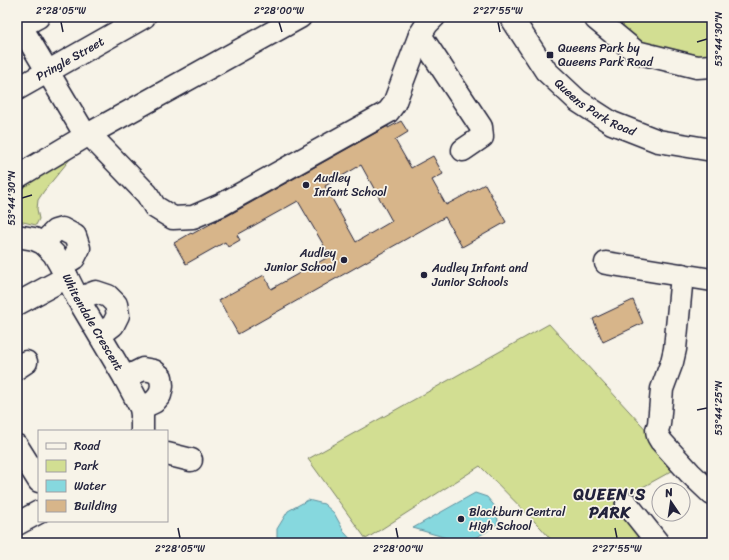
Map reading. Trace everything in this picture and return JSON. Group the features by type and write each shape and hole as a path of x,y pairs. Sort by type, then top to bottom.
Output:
{"street":[{"name":"Pringle Street","path":"17,89 144,17"},
{"path":"17,177 88,135 300,17"},
{"path":"25,21 48,71 88,135 147,194 155,207 173,218 193,217 221,205 388,112 394,104 420,36 427,24 434,17"},
{"name":"Queens Park Road","path":"511,17 546,72 578,101 612,123 658,141 712,150"},
{"path":"595,17 636,52 697,67 712,66"},
{"path":"420,36 481,127 482,137 463,150"},
{"name":"Whitendale Crescent","path":"17,236 34,239 43,243 54,254 78,299 141,408 142,430"},
{"path":"606,263 712,280"},
{"path":"17,304 64,271"},
{"path":"682,275 675,349 662,389 659,424 657,430 658,436 670,451 712,494"},
{"path":"78,299 96,292 108,296 116,304 118,315 113,325 100,335"},
{"path":"125,378 143,369 154,371 161,377 162,386 160,395 154,402 141,408"},
{"path":"17,446 38,479"},
{"path":"168,454 191,460"},
{"path":"627,504 658,543"},
{"path":"17,524 38,513"}],"green space":[{"path":"605,17 712,17 712,66 636,52"},
{"path":"73,153 71,158 38,200 37,209 39,219 36,225 17,222 17,181"},
{"path":"549,324 679,467 614,503 654,543 554,543 480,466 366,539 308,459"}],"water":[{"path":"475,493 487,497 497,509 498,523 486,532 469,541 450,539 413,528"},
{"path":"308,500 324,504 334,513 345,533 354,543 277,543 277,529 288,511"}],"building":[{"path":"401,121 408,132 395,140 411,168 433,156 443,174 432,180 446,205 485,184 506,222 462,247 445,217 238,334 219,300 264,275 271,289 330,256 298,201 237,235 240,240 228,247 225,242 186,264 174,243 227,216 388,126 388,128","holes":["361,165 392,221 356,242 325,186"]},
{"path":"633,300 643,323 603,342 593,319"}],"place":[{"name":"Queens Park by Queens Park Road","path":"550,55"},
{"name":"Audley Infant School","path":"306,185"},
{"name":"Audley Junior School","path":"344,260"},
{"name":"Audley Infant and Junior Schools","path":"424,275"},
{"name":"Blackburn Central High School","path":"461,519"}],"district":[{"name":"QUEEN'S PARK","path":"610,503"}]}
